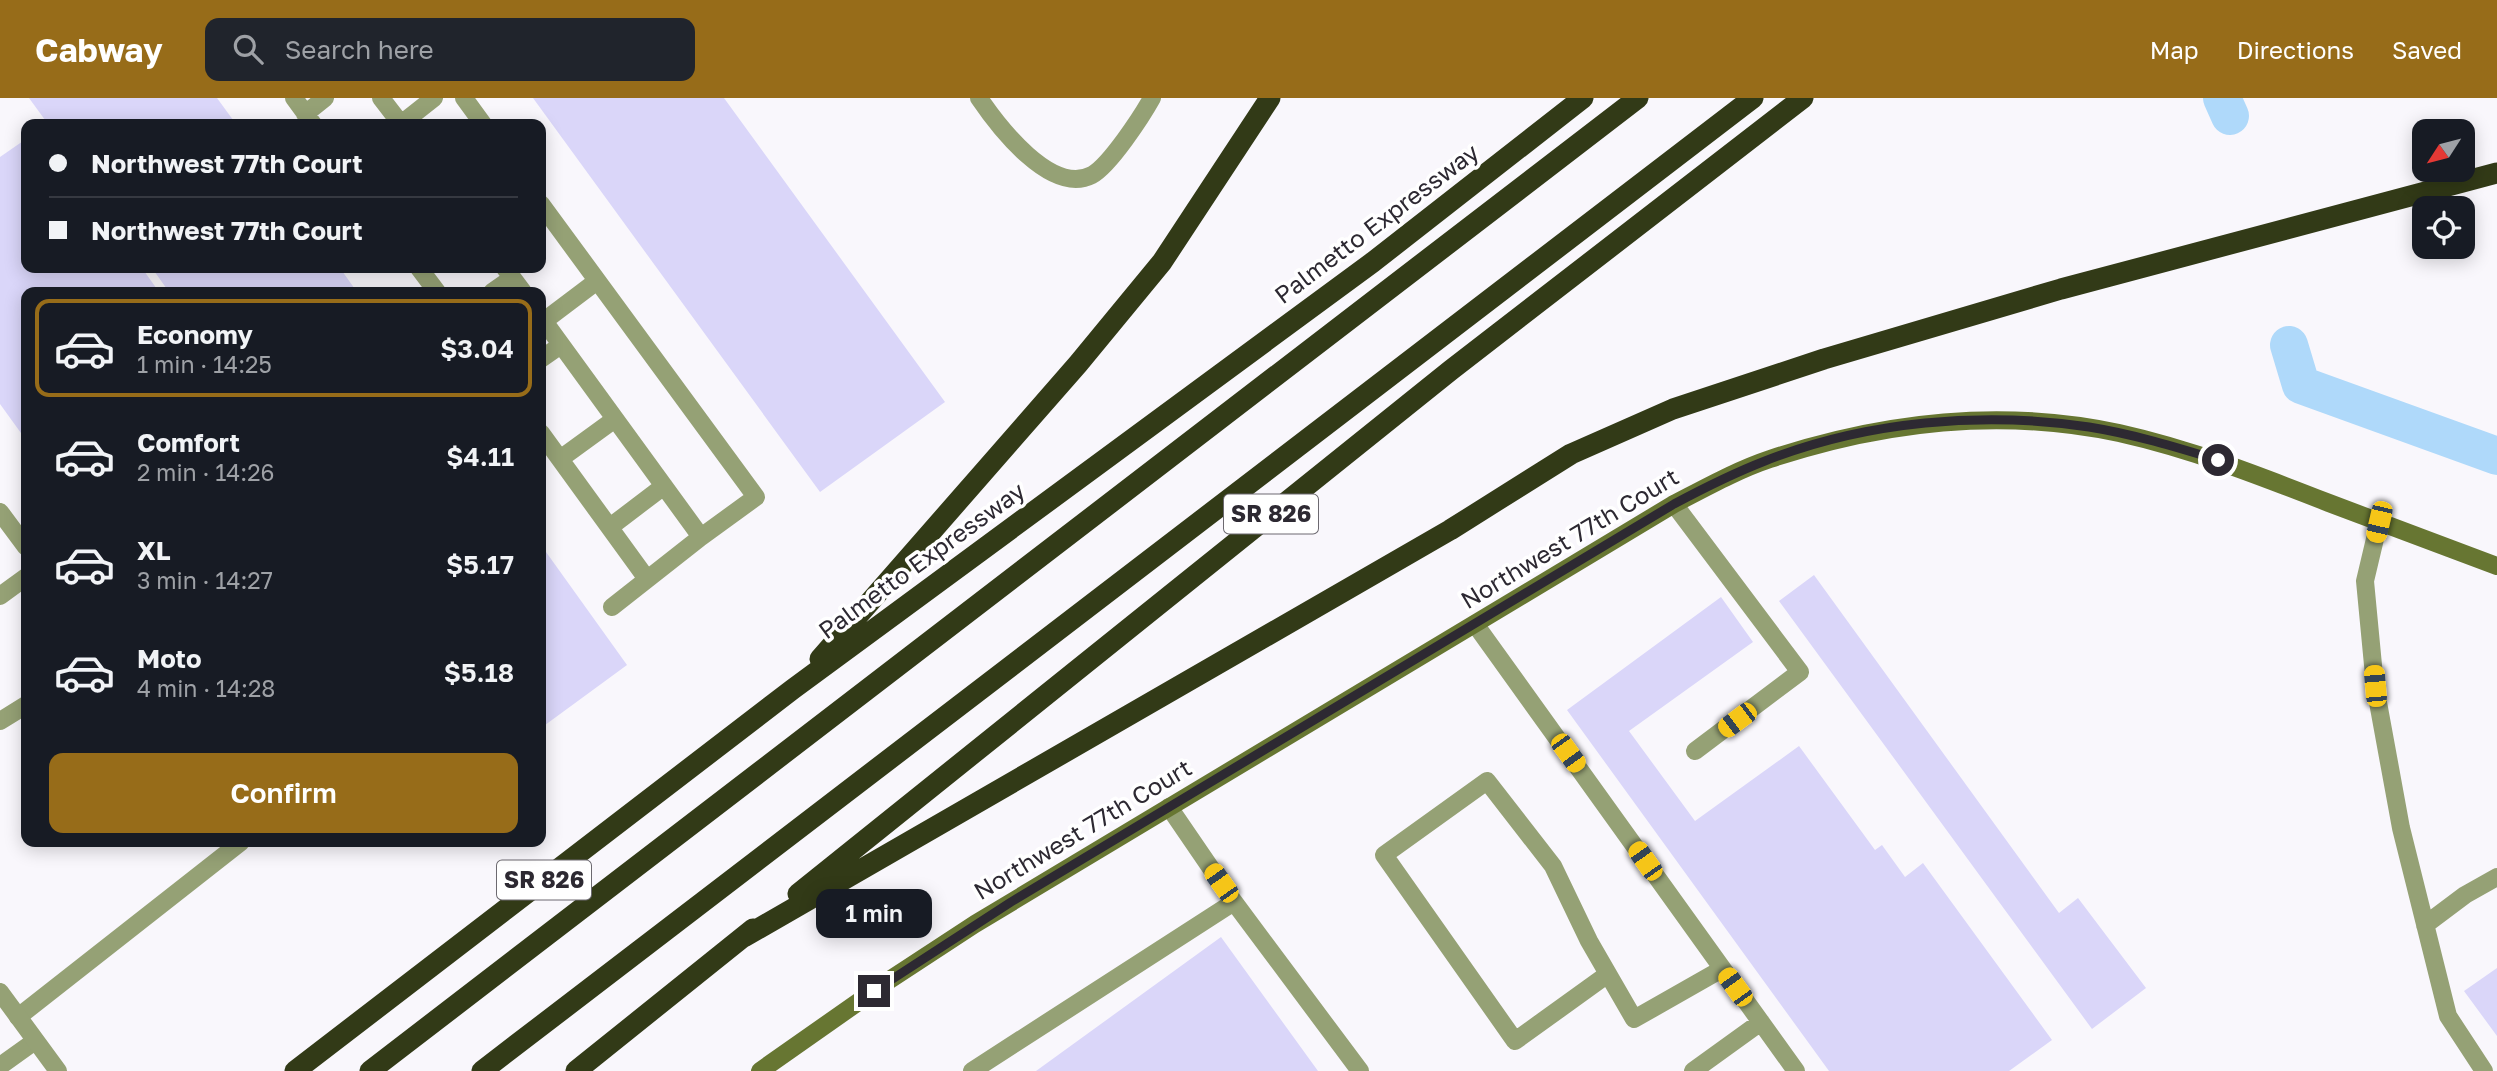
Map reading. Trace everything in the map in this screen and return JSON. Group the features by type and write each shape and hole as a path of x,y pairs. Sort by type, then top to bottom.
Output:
{"highway":[{"path":"793,689 1078,364 1162,262 1270,98"},
{"name":"Palmetto Expressway","path":"295,1071 793,689 1373,262 1583,98"},
{"path":"370,1071 1638,98"},
{"path":"482,1071 1753,98"},
{"name":"SR 826","path":"576,1071 1451,370 1803,98"},
{"path":"744,937 1438,537 1571,454 1660,415 1824,359 2061,289 2497,173"}],"street":[{"path":"293,98 309,119 325,98"},
{"path":"381,98 397,119"},
{"path":"407,119 434,98"},
{"path":"464,98 479,119"},
{"path":"979,98 1017,147 1046,169 1068,178 1091,175 1110,158 1152,98"},
{"path":"546,211 756,497 612,607"},
{"path":"546,316 597,281"},
{"path":"546,324 701,537"},
{"path":"546,356 561,345"},
{"path":"560,459 615,419"},
{"name":"Northwest 77th Court","path":"760,1071 975,924 1674,504 1768,460 1824,442 1925,424 2005,420 2090,428 2146,439 2229,464 2497,566"},
{"path":"546,440 648,579"},
{"path":"610,527 664,486"},
{"path":"1674,504 1800,672 1695,751"},
{"path":"0,512 21,540"},
{"path":"2379,522 2365,582 2375,686 2402,828 2448,1016 2484,1071"},
{"path":"0,596 21,581"},
{"path":"1475,624 1796,1071"},
{"path":"0,721 21,708"},
{"path":"1608,974 1515,1041 1384,855 1487,781 1553,866 1608,974 1634,1018 1722,969"},
{"path":"1168,807 1234,902 1360,1071"},
{"path":"18,1017 235,847"},
{"path":"2425,925 2465,895 2497,877"},
{"path":"972,1071 1234,902"},
{"path":"0,992 58,1071"},
{"path":"1693,1071 1761,1022"},
{"path":"0,1066 35,1041"}],"building":[{"path":"29,98 217,98 232,119 44,119"},
{"path":"533,98 724,98 945,402 820,492"},
{"path":"21,142 21,273 146,273 155,287 21,287 21,433 0,404 0,157"},
{"path":"156,273 344,273 353,287 165,287"},
{"path":"546,552 627,665 546,724"},
{"path":"1814,575 2059,913 2078,898 2146,988 2092,1029 1779,601"},
{"path":"1721,597 1753,642 1629,731 1695,821 1799,746 1875,850 1882,845 1905,877 1923,863 2052,1040 2009,1071 1829,1071 1567,710"},
{"path":"1221,937 1318,1071 1036,1071"},
{"path":"2497,968 2497,1036 2464,991"}],"waterway":[{"path":"2222,98 2230,116"},
{"path":"2289,345 2301,385 2497,456"}],"route":[{"path":"874,991 1011,902 1674,504 1733,474 1768,460 1824,442 1896,428 2005,420 2061,424 2117,433 2218,460"}]}
